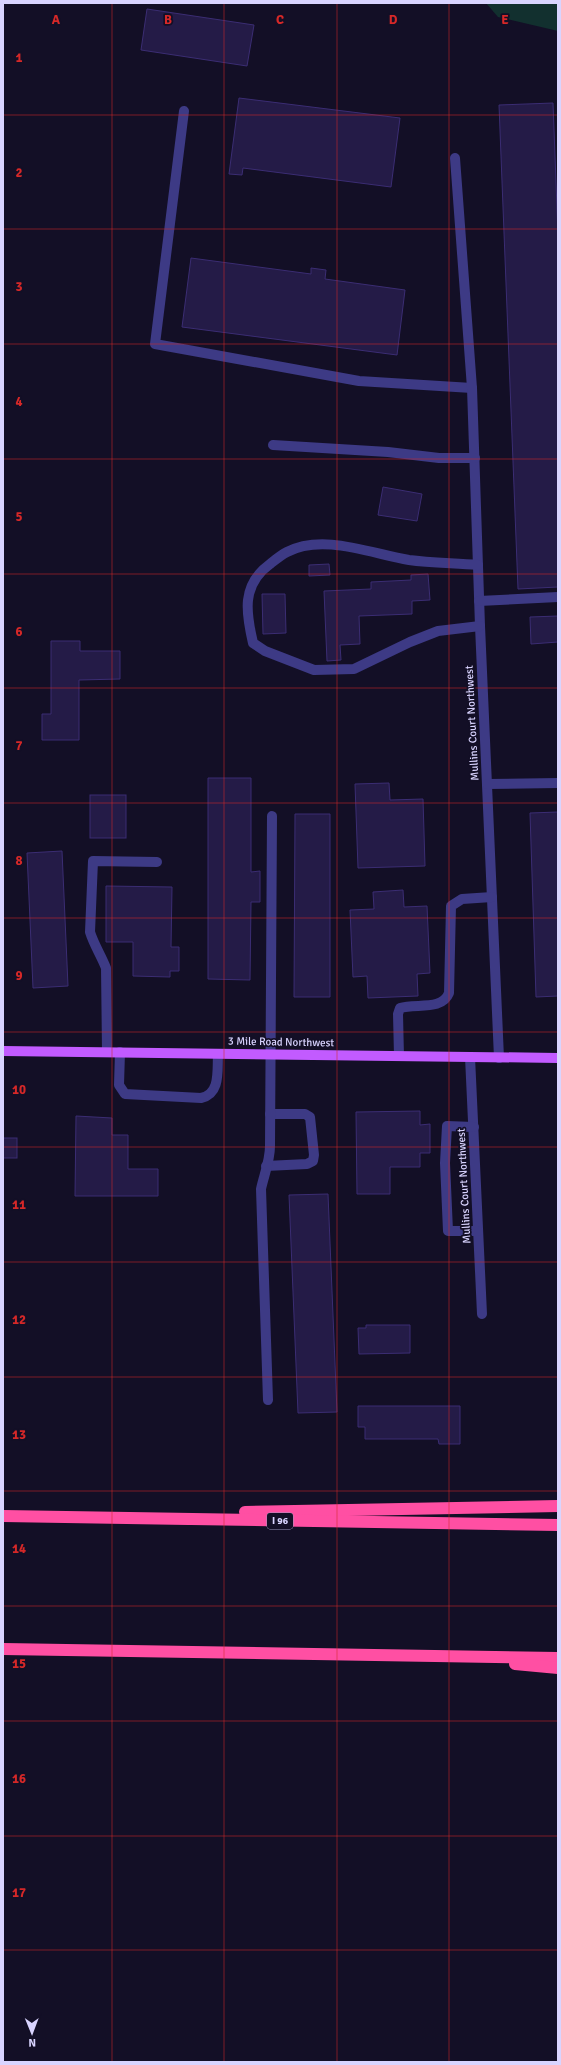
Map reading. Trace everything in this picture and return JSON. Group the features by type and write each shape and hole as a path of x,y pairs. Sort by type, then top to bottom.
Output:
{"highway":[{"path":"40,1517 558,1506"},
{"name":"I 96","path":"3,1516 558,1525"},
{"path":"3,1649 558,1658"},
{"path":"386,1655 558,1668"}],"main road":[{"name":"3 Mile Road Northwest","path":"3,1051 558,1058"}],"street":[{"path":"184,111 155,344 359,381 472,388"},
{"name":"Mullins Court Northwest","path":"455,158 472,388 480,626 499,1058"},
{"path":"273,445 388,452 439,458 475,458"},
{"path":"478,565 408,560 355,548 309,545 287,552 259,572 250,585 248,599 248,622 254,643 265,650 314,670 354,669 410,642 438,631 480,626"},
{"path":"479,601 558,597"},
{"path":"487,784 558,783"},
{"path":"268,1400 261,1189 270,1155 269,1054 272,816"},
{"path":"107,1052 106,968 101,954 93,942 90,932 94,861 157,862"},
{"path":"399,1056 398,1014 400,1008 440,1004 447,999 449,993 451,906 462,899 492,897"},
{"path":"120,1052 119,1085 125,1094 201,1098 208,1096 216,1087 218,1054"},
{"name":"Mullins Court Northwest","path":"470,1057 482,1314"},
{"path":"266,1166 307,1164 313,1161 314,1154 310,1117 305,1114 270,1114"},
{"path":"474,1126 447,1126 445,1163 448,1231 478,1231"}],"green space":[{"path":"486,3 558,4 558,31 498,17"}],"building":[{"path":"147,9 254,25 247,66 141,50"},
{"path":"239,98 400,118 391,187 243,168 242,175 229,174"},
{"path":"553,103 558,235 558,587 518,589 499,105"},
{"path":"191,258 311,274 311,268 326,270 325,279 405,290 397,355 182,327"},
{"path":"383,487 422,494 417,521 378,515"},
{"path":"329,564 330,575 309,576 309,565"},
{"path":"428,574 430,600 412,601 412,614 359,616 360,644 340,645 341,660 327,661 324,591 371,589 371,582 411,580 411,575"},
{"path":"262,594 285,594 286,633 263,634"},
{"path":"558,616 558,642 531,644 530,617"},
{"path":"51,641 80,641 80,651 120,651 120,679 79,680 79,740 42,740 42,714 51,714"},
{"path":"208,778 251,778 251,872 260,871 260,902 251,902 250,980 208,979"},
{"path":"389,783 390,800 423,799 425,866 358,868 355,784"},
{"path":"90,795 126,795 126,838 90,838"},
{"path":"558,812 558,996 536,997 530,813"},
{"path":"295,814 330,814 330,997 294,997"},
{"path":"62,851 68,986 33,988 27,853"},
{"path":"106,886 172,887 171,947 179,947 179,971 170,971 170,977 133,976 133,942 106,942"},
{"path":"403,890 404,907 427,906 430,973 417,974 418,996 368,998 367,976 353,977 350,910 374,909 373,892"},
{"path":"420,1111 420,1125 430,1124 430,1153 420,1153 420,1167 390,1167 390,1194 357,1194 356,1112"},
{"path":"76,1116 112,1118 112,1135 128,1135 128,1169 158,1169 158,1196 75,1196"},
{"path":"3,1138 17,1138 17,1158 3,1158"},
{"path":"328,1194 337,1412 298,1413 289,1195"},
{"path":"366,1325 410,1325 410,1353 359,1354 358,1328 366,1328"},
{"path":"358,1406 460,1406 460,1444 439,1444 438,1439 365,1439 365,1427 358,1427"}]}
